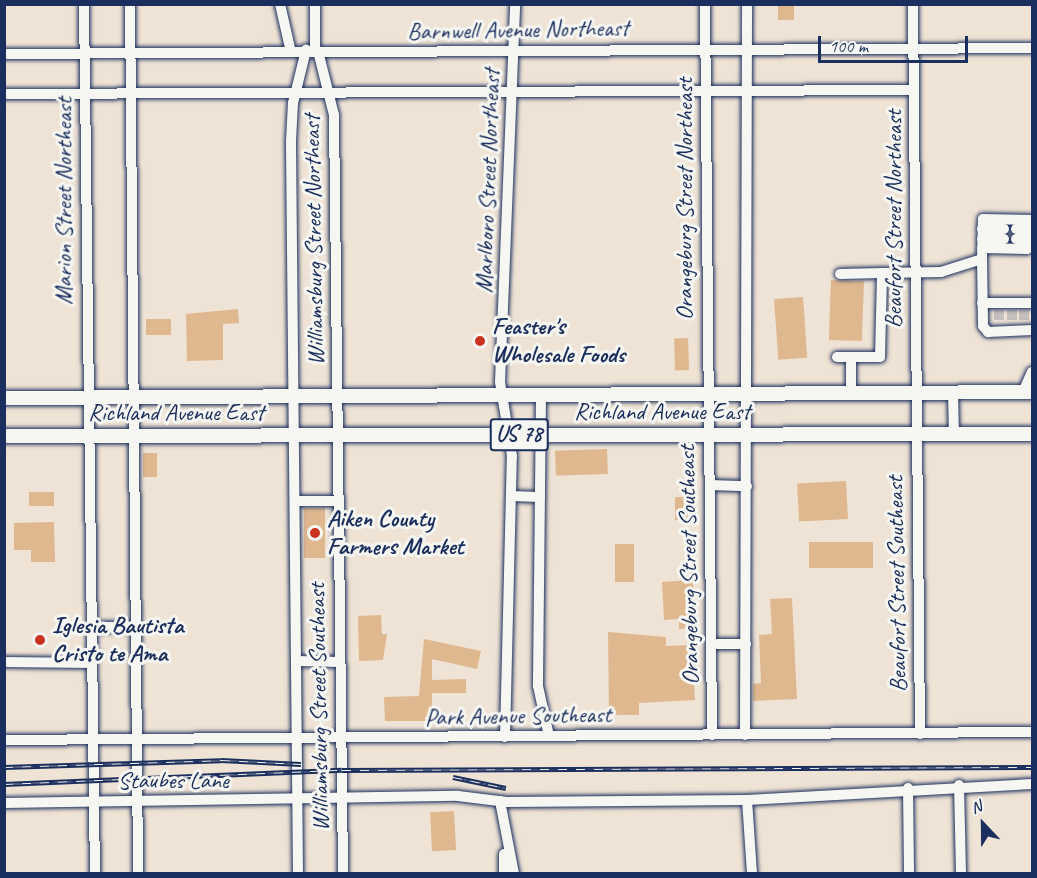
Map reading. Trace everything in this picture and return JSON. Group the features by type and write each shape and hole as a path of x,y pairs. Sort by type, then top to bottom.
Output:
{"main road":[{"name":"Richland Avenue East","path":"4,398 1028,392"},
{"name":"Richland Avenue East","path":"4,436 1032,434"}],"street":[{"name":"Marion Street Northeast","path":"84,4 85,398 88,436 95,873"},
{"path":"130,4 128,94 138,738 135,803 138,873"},
{"path":"280,4 290,48"},
{"path":"311,51 315,4"},
{"name":"Marlboro Street Northeast","path":"505,737 511,496 508,435 501,395 515,4"},
{"name":"Orangeburg Street Northeast","path":"705,4 706,393"},
{"path":"745,735 747,4"},
{"name":"Beaufort Street Northeast","path":"913,4 915,433"},
{"name":"Barnwell Avenue Northeast","path":"4,54 290,48 311,51 513,52 705,48 1032,48"},
{"name":"Williamsburg Street Northeast","path":"293,396 295,95 311,51"},
{"name":"Williamsburg Street Northeast","path":"311,51 331,96 337,396"},
{"path":"4,94 331,96 914,90"},
{"path":"1027,306 1012,317 999,317 983,326 983,219 1029,227"},
{"path":"982,244 1027,249 1029,227"},
{"path":"840,274 915,275 982,244 1029,227"},
{"path":"837,357 880,357 882,273"},
{"path":"982,303 999,317 1012,317 1027,328"},
{"path":"851,357 851,393"},
{"path":"1028,392 1032,372"},
{"path":"953,392 954,435"},
{"name":"Orangeburg Street Southeast","path":"706,393 710,485 712,735"},
{"path":"541,394 538,686 549,736"},
{"name":"Williamsburg Street Southeast","path":"293,396 298,873"},
{"name":"Williamsburg Street Southeast","path":"337,396 343,873"},
{"name":"Beaufort Street Southeast","path":"915,433 920,734"},
{"path":"710,485 747,486"},
{"path":"511,496 540,497"},
{"path":"295,501 337,501"},
{"path":"92,627 136,627"},
{"path":"711,644 746,644"},
{"path":"297,661 339,662"},
{"path":"4,662 92,663"},
{"name":"Park Avenue Southeast","path":"4,740 1032,732"},
{"path":"342,797 500,801 747,800 959,785 1032,784"},
{"path":"959,785 961,873"},
{"path":"908,788 909,873"},
{"name":"Staubes Lane","path":"4,803 135,803 342,797"},
{"path":"747,800 752,873"},
{"path":"500,801 504,873"},
{"path":"504,841 514,873"}],"building":[{"path":"778,4 794,4 794,20 778,20"},
{"path":"831,280 864,281 862,341 829,340"},
{"path":"803,297 807,358 778,360 774,299"},
{"path":"238,309 239,323 223,324 223,360 187,361 186,314"},
{"path":"146,319 171,319 171,335 146,335"},
{"path":"674,338 688,338 689,370 675,370"},
{"path":"607,449 608,474 556,476 555,451"},
{"path":"143,453 157,453 157,477 143,477"},
{"path":"846,481 848,519 799,522 797,484"},
{"path":"29,492 54,492 54,506 29,506"},
{"path":"675,497 688,497 688,520 675,520"},
{"name":"Aiken County Farmers Market","path":"304,508 325,508 325,558 304,558"},
{"path":"54,522 55,562 31,562 31,550 14,550 14,523"},
{"path":"809,542 873,542 873,568 809,568"},
{"path":"615,544 634,544 634,582 615,582"},
{"path":"693,580 696,628 679,629 679,619 664,620 662,582"},
{"path":"792,598 797,699 753,701 753,684 761,683 759,635 772,634 770,599"},
{"path":"381,615 382,634 387,634 383,660 359,661 358,616"},
{"path":"608,632 666,637 666,646 692,645 695,700 639,703 639,715 609,715"},
{"path":"424,639 481,651 477,669 432,659 432,680 466,679 466,693 432,693 432,721 385,721 384,697 419,696"},
{"path":"454,811 456,850 432,851 430,812"}],"tunnel":[{"path":"999,310 999,322"},
{"path":"1012,310 1012,322"},
{"path":"1024,310 1024,322"}],"railway":[{"path":"4,767 221,760 301,764"},
{"path":"4,784 342,770 1032,767"},
{"path":"453,777 506,788"}],"place":[{"name":"Feaster's Wholesale Foods","path":"480,341"},
{"name":"Aiken County Farmers Market","path":"315,533"},
{"name":"Iglesia Bautista Cristo te Ama","path":"40,640"}]}
